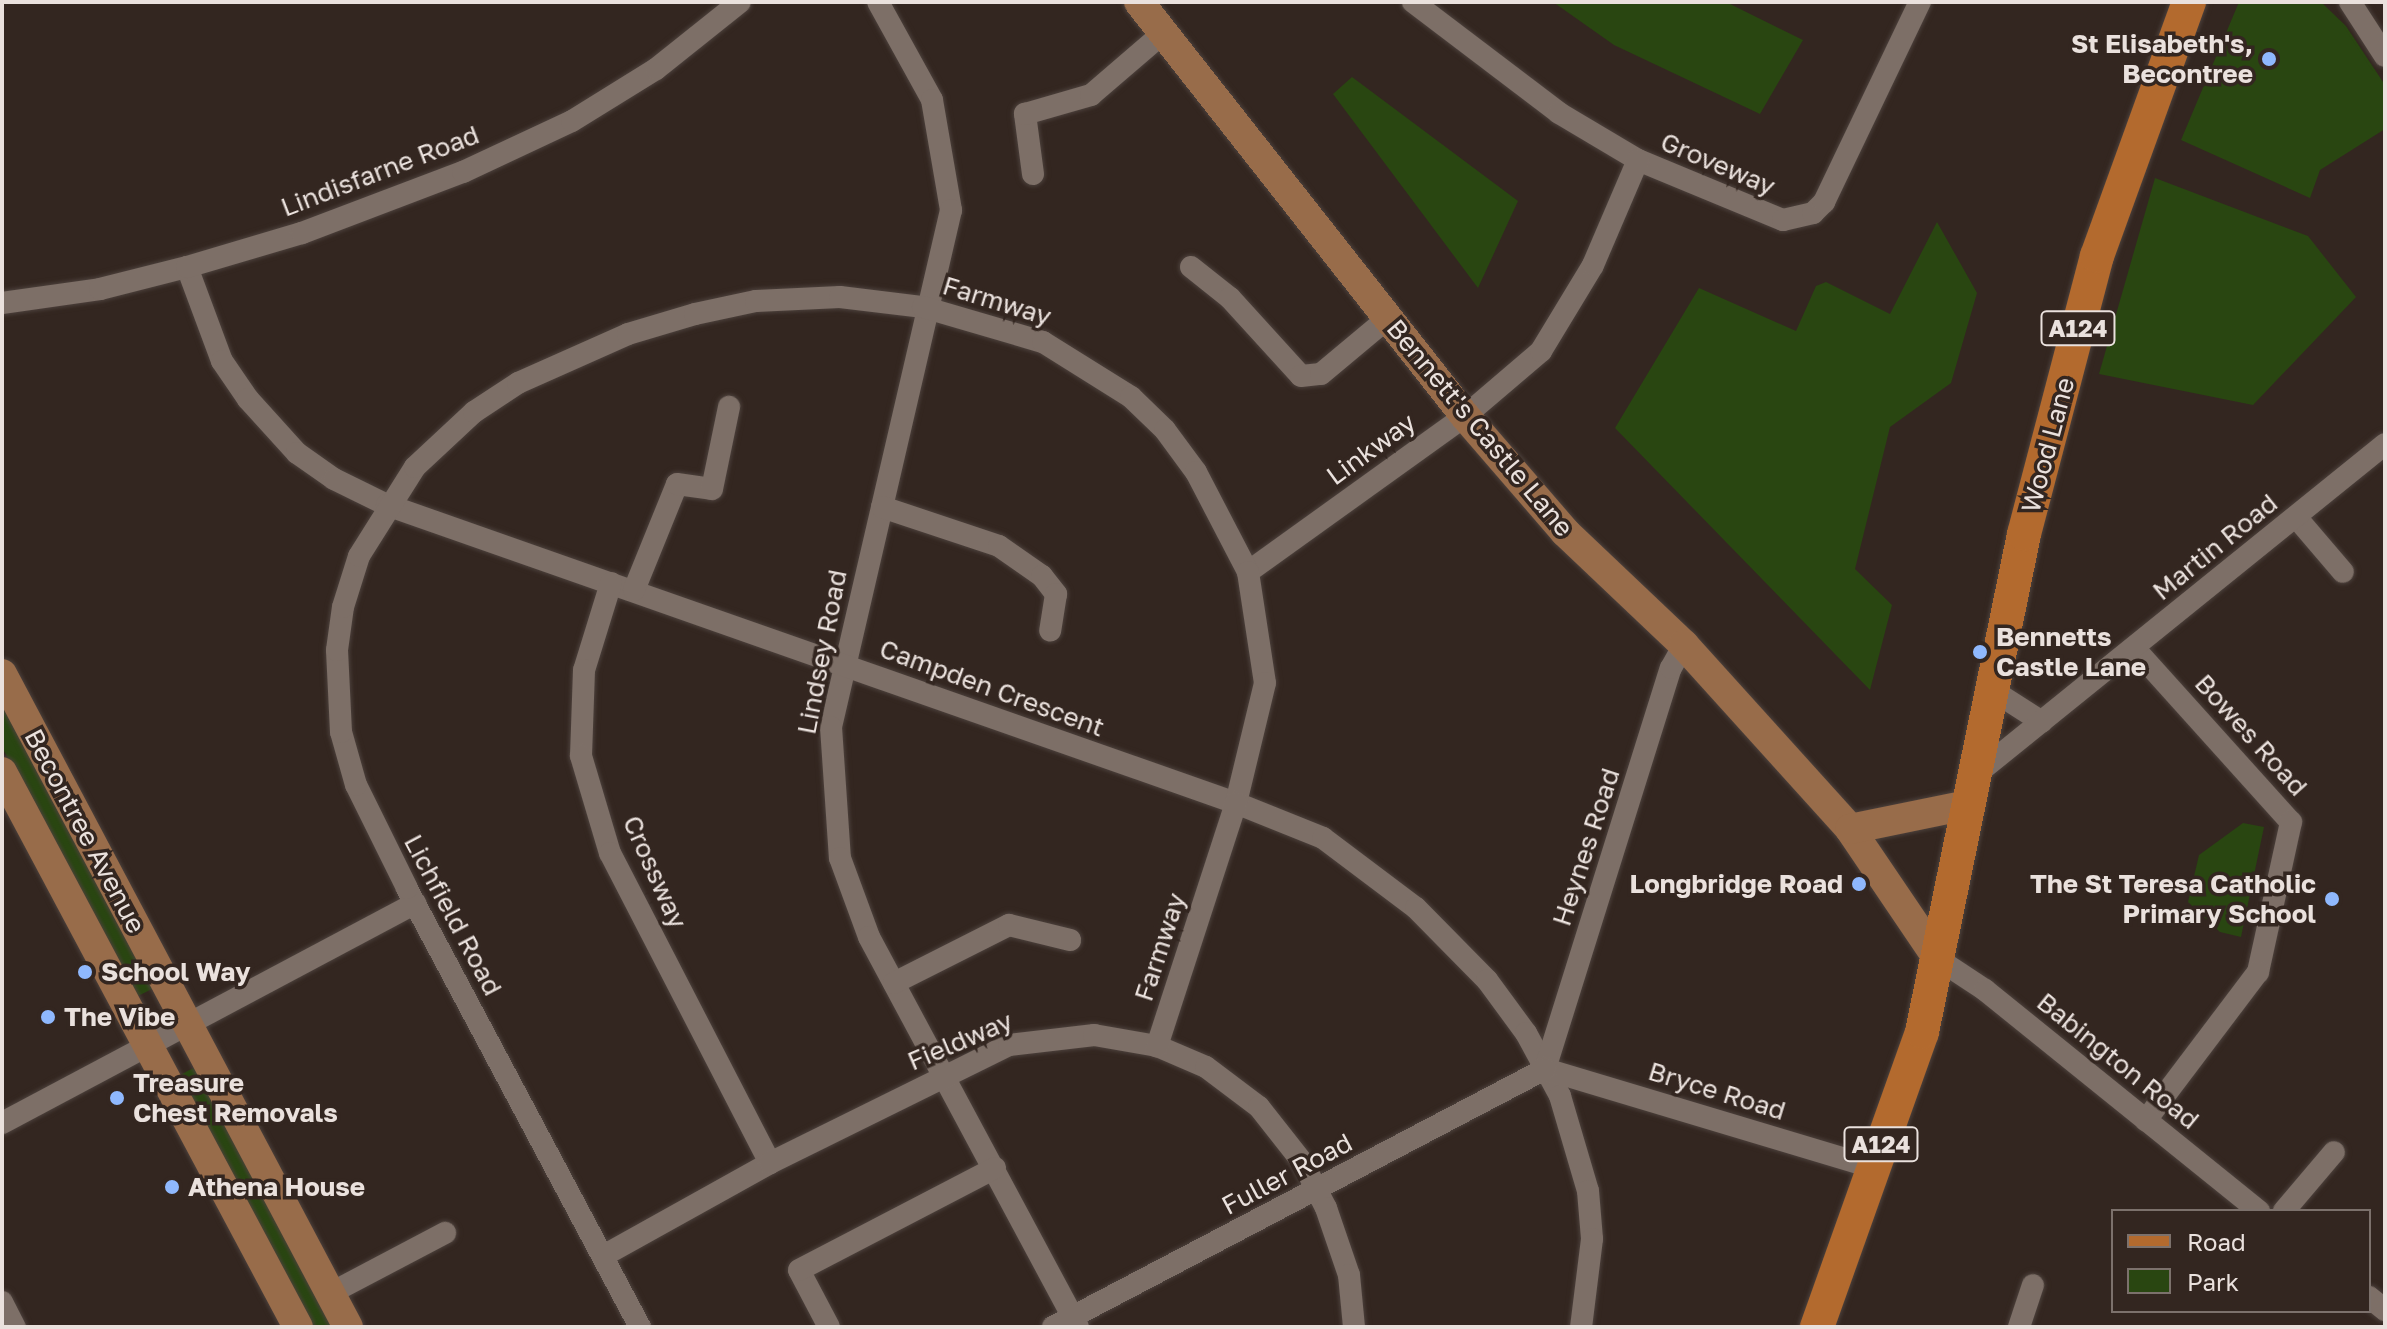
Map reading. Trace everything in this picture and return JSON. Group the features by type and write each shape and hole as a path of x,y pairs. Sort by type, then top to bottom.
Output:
{"main road":[{"name":"Bennett's Castle Lane","path":"1139,2 1465,416 1565,532 1684,645 1850,829 1938,959"},
{"name":"Wood Lane","path":"1970,790 2024,534 2097,256 2189,2"},
{"name":"Becontree Avenue","path":"2,674 348,1327"},
{"name":"Becontree Avenue","path":"2,772 298,1327"},
{"path":"1850,829 1970,790"},
{"name":"A124","path":"1817,1327 1922,1032 1970,790"}],"street":[{"name":"Lindisfarne Road","path":"2,303 100,289 187,267 302,233 448,178 572,121 656,69 740,2"},
{"name":"Lindsey Road","path":"878,2 932,100 951,210 931,310 843,663 831,727 840,858 869,937 995,1168 1068,1323"},
{"name":"Groveway","path":"1413,2 1559,113 1638,160 1761,214 1783,220 1813,213 1920,2"},
{"path":"2350,2 2385,56"},
{"path":"1033,174 1025,114 1091,95 1163,33"},
{"name":"Linkway","path":"1248,572 1465,416 1541,351 1566,317 1638,160"},
{"name":"Campden Crescent","path":"187,267 222,361 272,428 334,479 387,505 1236,803 1323,838 1416,908 1487,980 1545,1069 1576,1141 1588,1191 1592,1239 1581,1327"},
{"path":"1191,267 1230,298 1301,376 1321,374 1388,318"},
{"name":"Farmway","path":"387,505 415,467 474,412 518,383 628,334 756,301 840,297 931,310 1043,342 1131,397 1165,430 1196,472 1248,572 1265,683 1236,803 1157,1046"},
{"path":"634,590 677,484 712,489 729,407"},
{"name":"Martin Road","path":"1970,790 2042,722 2385,444"},
{"name":"Lichfield Road","path":"387,505 359,556 343,607 337,696 356,785 415,903 640,1327"},
{"path":"882,507 999,546 1042,576 1056,594 1050,631"},
{"path":"2296,517 2343,572"},
{"name":"Crossway","path":"611,583 584,670 581,756 610,853 770,1163"},
{"name":"Heynes Road","path":"1545,1069 1671,668 1684,645"},
{"name":"Bowes Road","path":"2135,649 2291,822 2258,972 2146,1120"},
{"path":"1992,690 2042,722"},
{"path":"2,1123 150,1047 188,1023 415,903"},
{"path":"894,983 1009,925 1070,940"},
{"name":"Babington Road","path":"1938,959 1985,990 2257,1209"},
{"name":"Fieldway","path":"603,1256 770,1163 1009,1045 1046,1037 1094,1035 1157,1046 1206,1067 1259,1107 1318,1190 1349,1275 1354,1327"},
{"name":"Bryce Road","path":"1545,1069 1872,1167"},
{"name":"Fuller Road","path":"1068,1323 1545,1069"},
{"path":"2286,1209 2334,1152"},
{"path":"829,1327 799,1270 995,1168"},
{"path":"331,1293 445,1233"},
{"path":"2019,1327 2033,1285"},
{"path":"2,1302 15,1327"}],"green space":[{"path":"1553,2 1726,2 1803,40 1760,114 1614,45"},
{"path":"2239,2 2321,2 2346,26 2385,85 2385,129 2320,170 2310,198 2181,140"},
{"path":"1352,77 1518,201 1478,288 1333,94"},
{"path":"2155,178 2308,236 2356,297 2253,405 2099,374"},
{"path":"1937,222 1977,293 1951,383 1890,427 1855,569 1892,605 1870,690 1615,428 1699,288 1796,331 1816,286 1826,282 1890,314"},
{"path":"2,696 158,986 134,998 2,747"},
{"path":"2243,823 2264,827 2241,937 2220,932 2188,902 2199,855"},
{"path":"197,1066 335,1326 310,1327 177,1077"}],"place":[{"name":"St Elisabeth's, Becontree","path":"2269,59"},
{"name":"Bennetts Castle Lane","path":"1980,652"},
{"name":"Longbridge Road","path":"1859,884"},
{"name":"The St Teresa Catholic Primary School","path":"2332,899"},
{"name":"School Way","path":"85,972"},
{"name":"The Vibe","path":"48,1017"},
{"name":"Treasure Chest Removals","path":"117,1098"},
{"name":"Athena House","path":"172,1187"}]}
